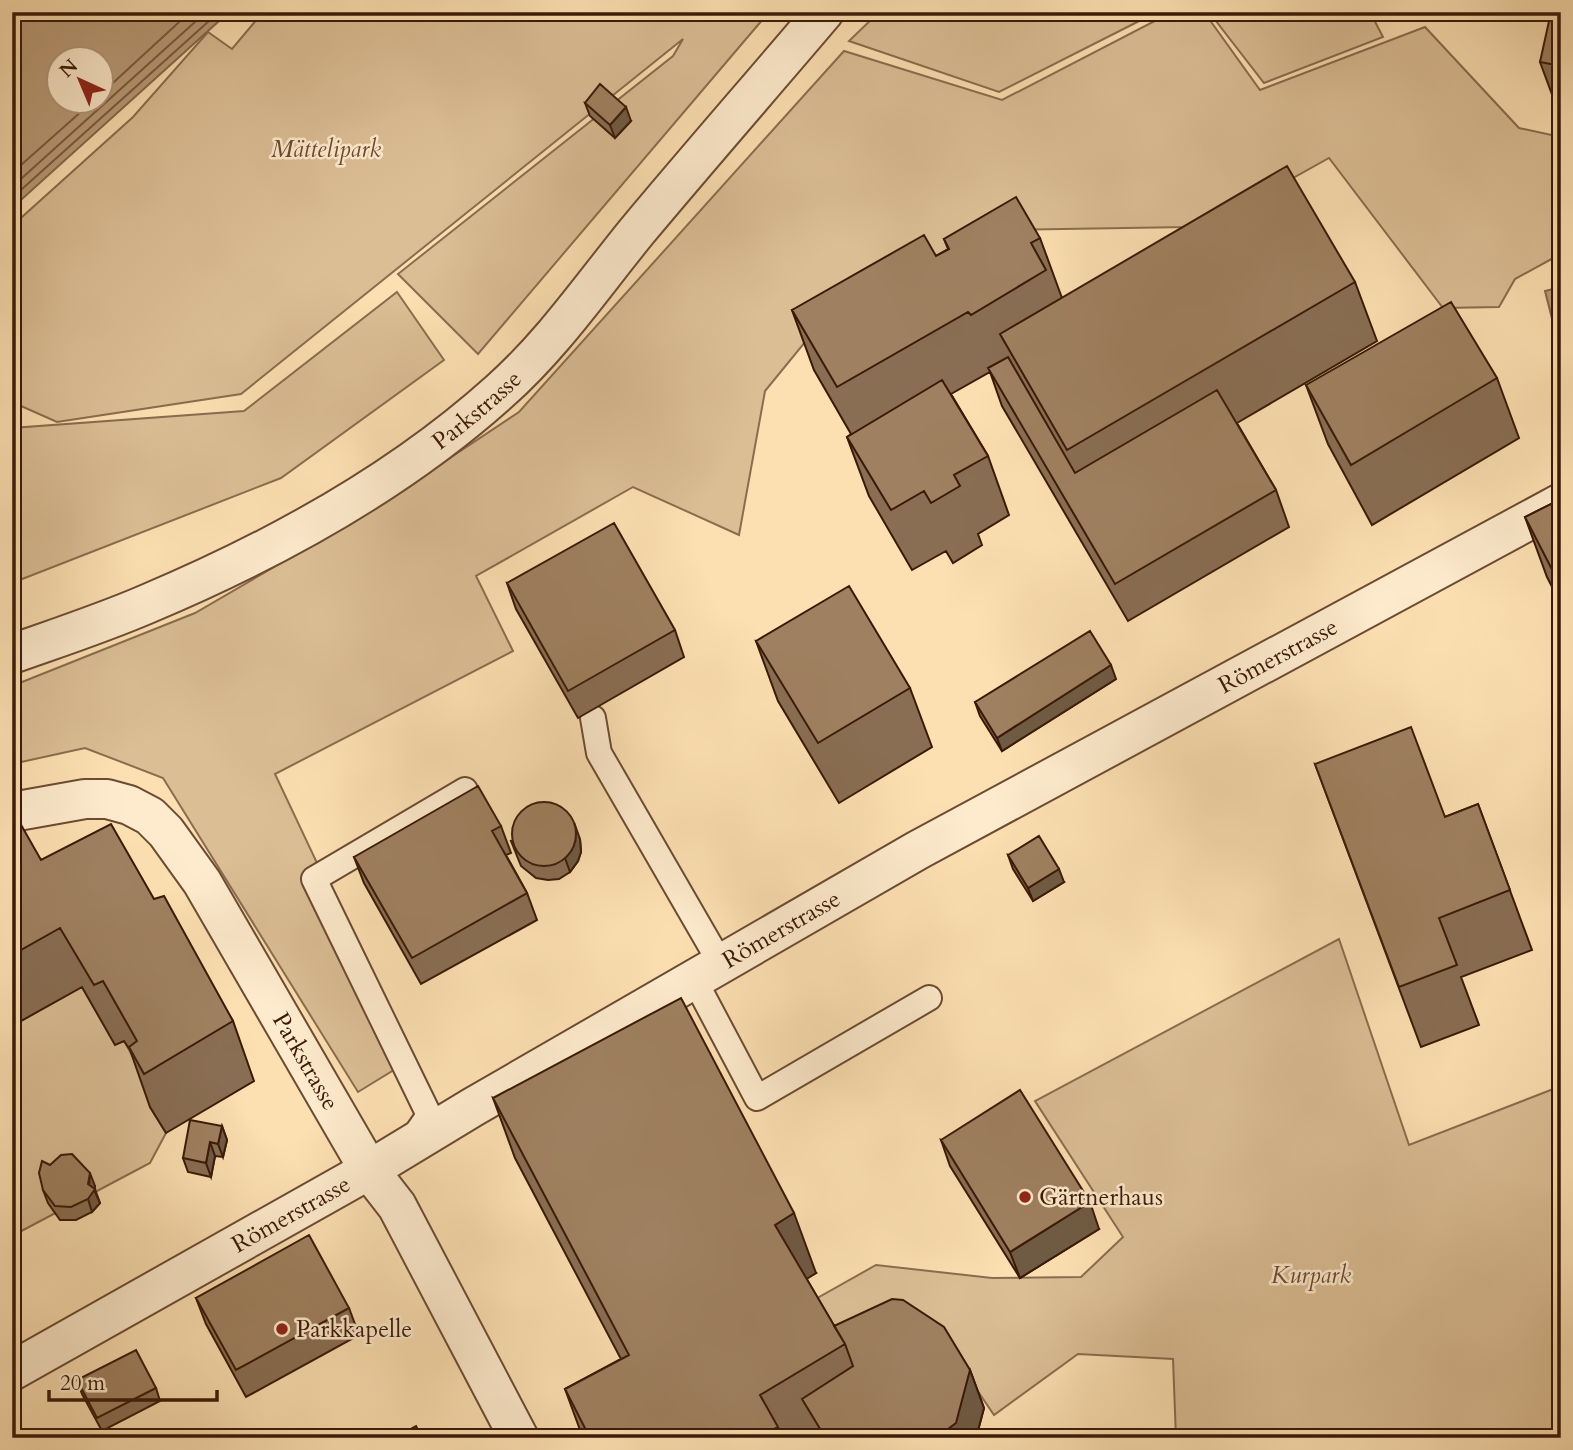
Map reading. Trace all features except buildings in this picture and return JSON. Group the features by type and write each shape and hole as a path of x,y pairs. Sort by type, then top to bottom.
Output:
{"street":[{"name":"Parkstrasse","path":"12,654 145,605 234,565 312,523 393,474 444,438 500,391 539,353 637,232 824,12"},
{"name":"Römerstrasse","path":"21,1360 369,1170 918,850 1561,503"},
{"name":"Parkstrasse","path":"12,812 85,799 107,799 150,817 166,832 202,882 369,1170 397,1206 519,1438"}],"lane":[{"path":"593,718 599,753 708,972 757,1098 929,998"},
{"path":"409,1145 429,1115 314,879 465,790"}],"green space":[{"name":"Mättelipark","path":"263,12 769,12 478,354 398,274 673,56 683,39 241,394 57,422 12,402 12,226 133,117 208,32 232,49"},
{"path":"879,12 1157,12 999,92 849,41"},
{"path":"1172,12 1204,12 1260,90 1425,27 1519,128 1561,137 1561,219 1557,256 1515,279 1499,307 1443,308 1329,158 1227,215 1188,227 1006,230 805,342 765,391 739,535 633,487 476,576 513,651 275,774 410,1060 358,1092 163,778 85,748 12,764 12,686 195,613 367,513 519,412 844,51 1002,100"},
{"path":"1209,12 1370,12 1383,37 1264,83"},
{"path":"397,292 444,360 281,478 12,583 12,428 244,411"},
{"name":"Kurpark","path":"1339,939 1409,1145 1561,1086 1561,1438 1176,1438 1173,1359 1078,1354 994,1415 954,1356 846,1349 812,1301 876,1265 992,1278 1081,1277 1123,1237 1035,1101"},
{"path":"82,987 115,1044 124,1041 158,1101 150,1107 166,1133 150,1163 12,1236 12,1026"}],"water":[{"path":"12,12 229,12 116,114 116,46 46,46 46,116 114,116 12,208"},
{"path":"1561,287 1561,354 1545,291"}],"place":[{"name":"Gärtnerhaus","path":"1025,1197"},
{"name":"Parkkapelle","path":"282,1329"}]}
